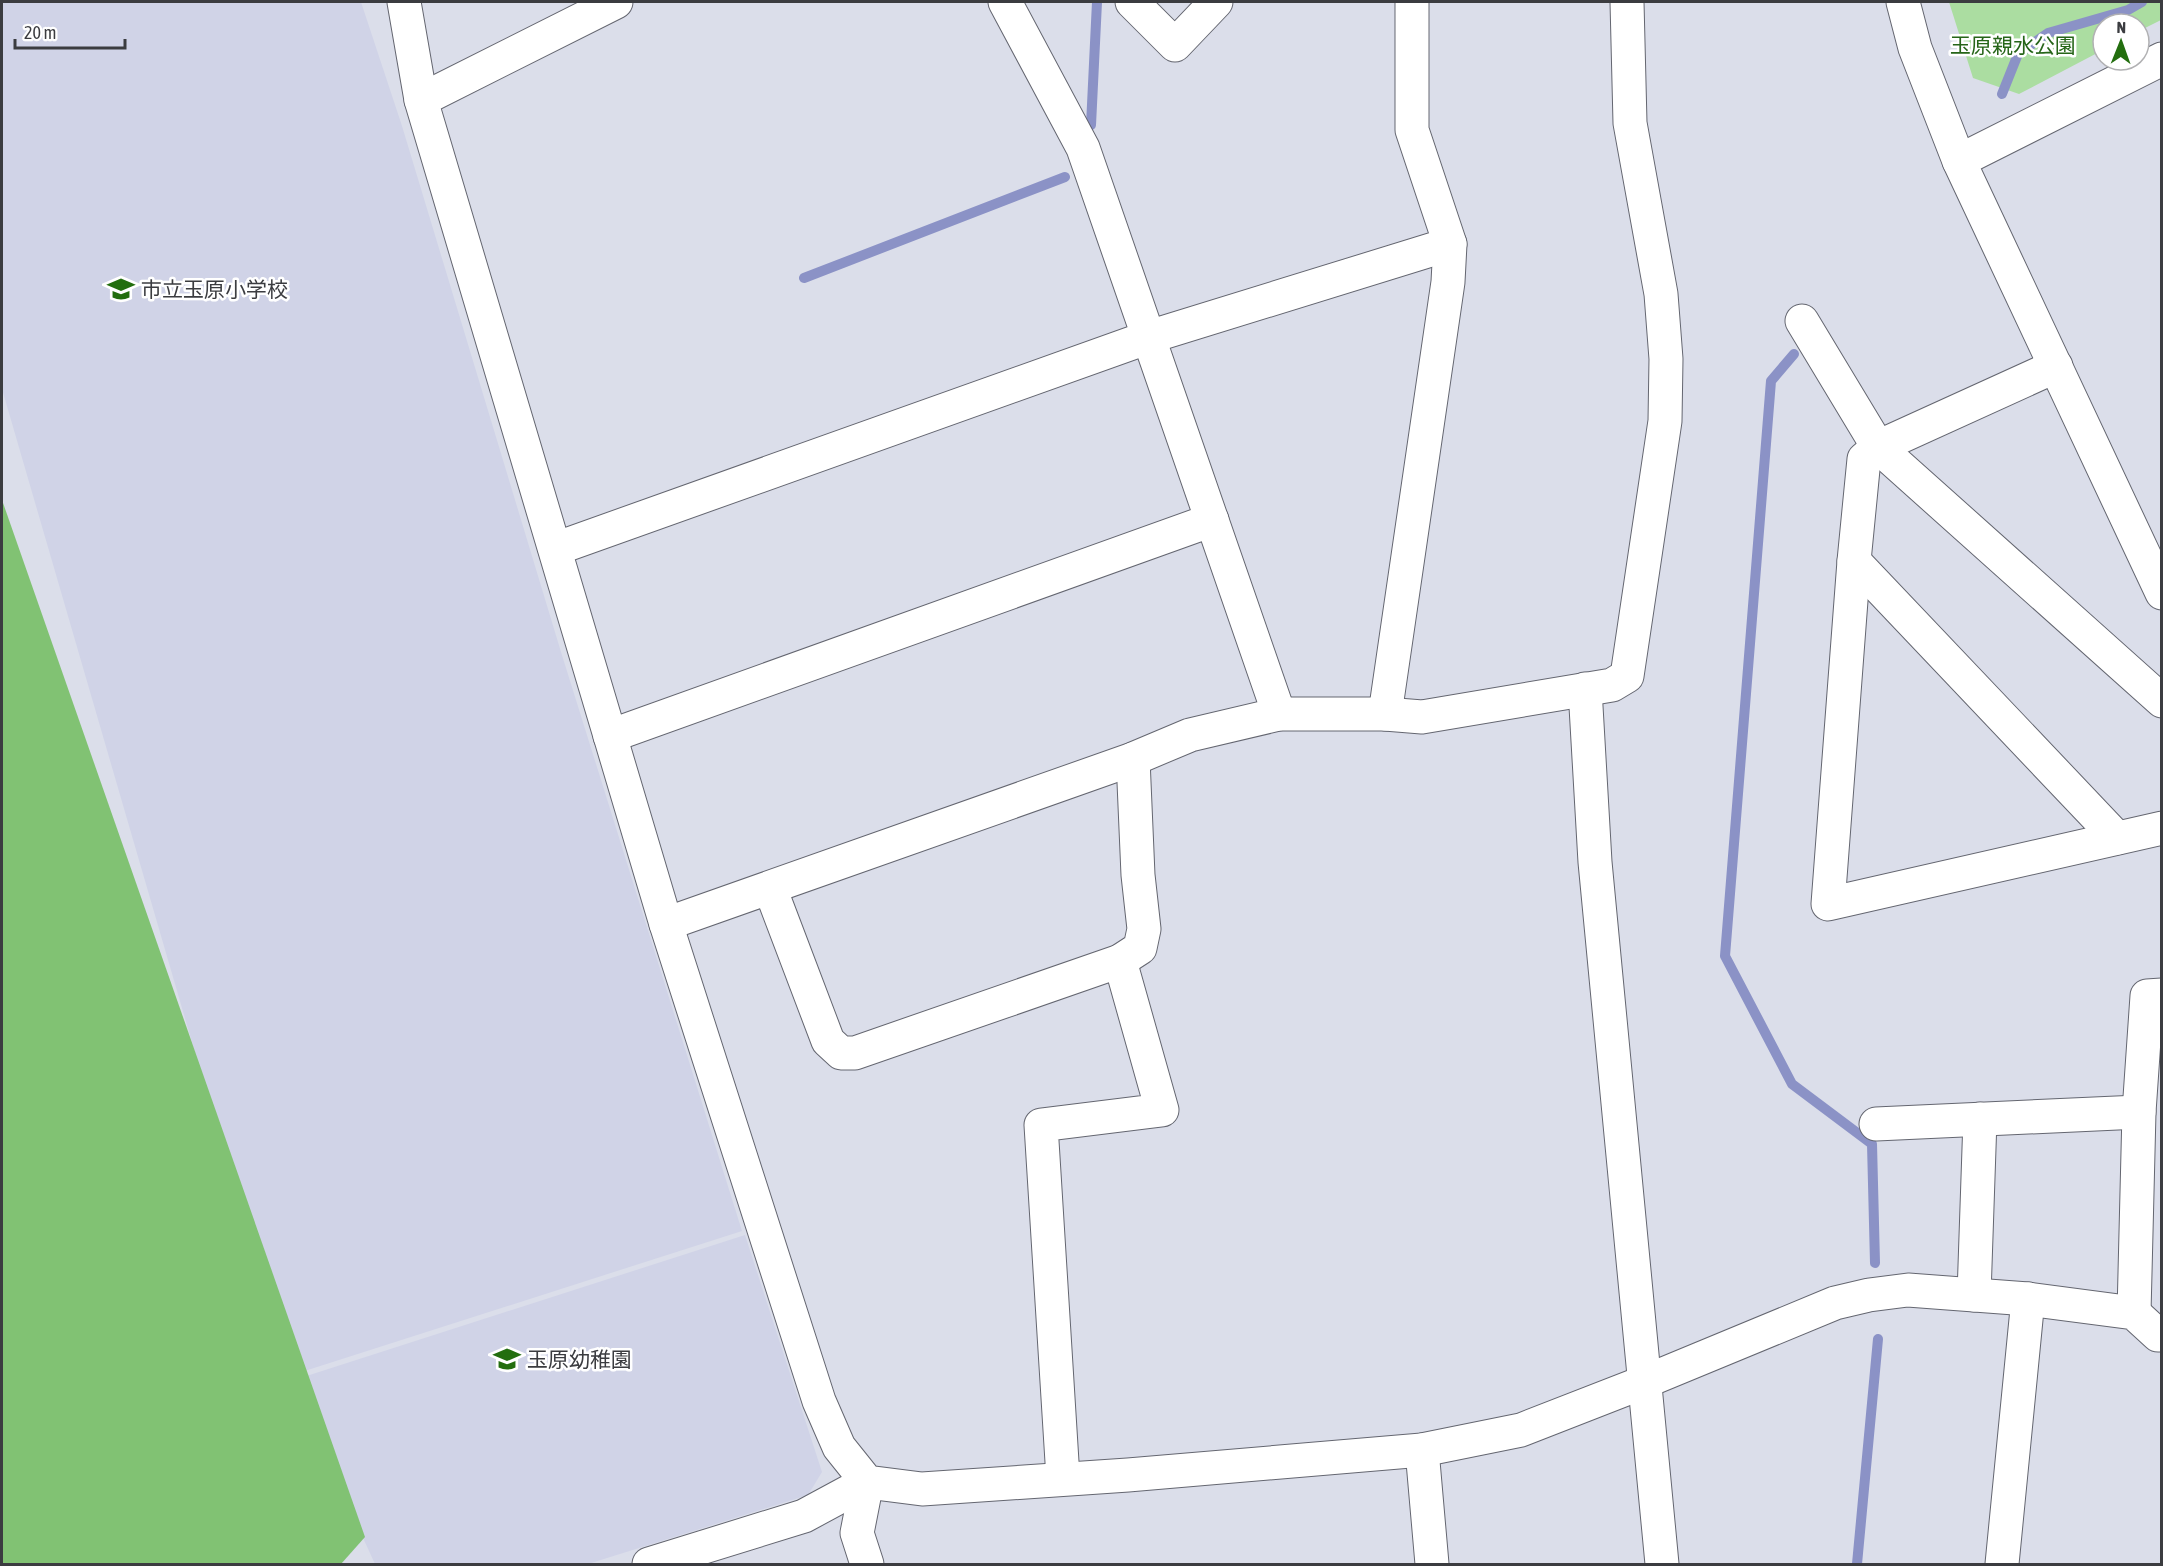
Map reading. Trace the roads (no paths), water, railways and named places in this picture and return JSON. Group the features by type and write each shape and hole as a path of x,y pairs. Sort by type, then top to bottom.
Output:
{"street":[{"path":"404,2 421,100 666,924 819,1401 838,1447 867,1482"},
{"path":"421,100 616,2"},
{"path":"1005,2 1083,147 1279,714"},
{"path":"1132,2 1174,45 1216,2"},
{"path":"1385,714 1448,282 1450,244 1412,130 1412,2"},
{"path":"666,924 1133,759 1190,735 1279,714 1385,714 1422,717 1612,686 1627,676 1665,421 1666,359 1661,294 1630,123 1627,2"},
{"path":"1903,2 1915,48 1959,161 2162,593"},
{"path":"1959,161 2162,59"},
{"path":"555,549 1149,337 1450,244"},
{"path":"1802,321 1878,447 2162,701"},
{"path":"2056,366 1878,447 1864,459 1828,904 2162,828"},
{"path":"610,736 1212,520"},
{"path":"1854,561 2117,838"},
{"path":"1584,689 1595,862 1662,1564"},
{"path":"770,888 828,1041 841,1053 855,1053 1120,961 1140,948 1144,930 1138,875 1133,759"},
{"path":"1064,1478 1041,1125 1162,1110 1120,961"},
{"path":"2134,1313 2139,1112 2147,996 2162,995"},
{"path":"1876,1124 2139,1112"},
{"path":"1974,1295 1980,1119"},
{"path":"649,1564 804,1516 867,1482 922,1489 1128,1475 1422,1450 1521,1430 1836,1303 1869,1295 1908,1290 2028,1299 2134,1313 2158,1335 2162,1335"},
{"path":"2002,1564 2028,1299"},
{"path":"1422,1450 1432,1564"},
{"path":"867,1482 857,1533 867,1564"}],"waterway":[{"path":"1091,125 1097,2"},
{"path":"2002,94 2018,54 2048,33 2128,10 2142,2"},
{"path":"804,278 1065,177"},
{"path":"1794,354 1771,381 1725,956 1792,1084 1872,1144 1875,1263"},
{"path":"1857,1564 1878,1339"}],"place":[{"name":"市立玉原小学校","path":"121,289"},
{"name":"玉原幼稚園","path":"507,1359"}],"park label":[{"name":"玉原親水公園","path":"2013,45"}]}
